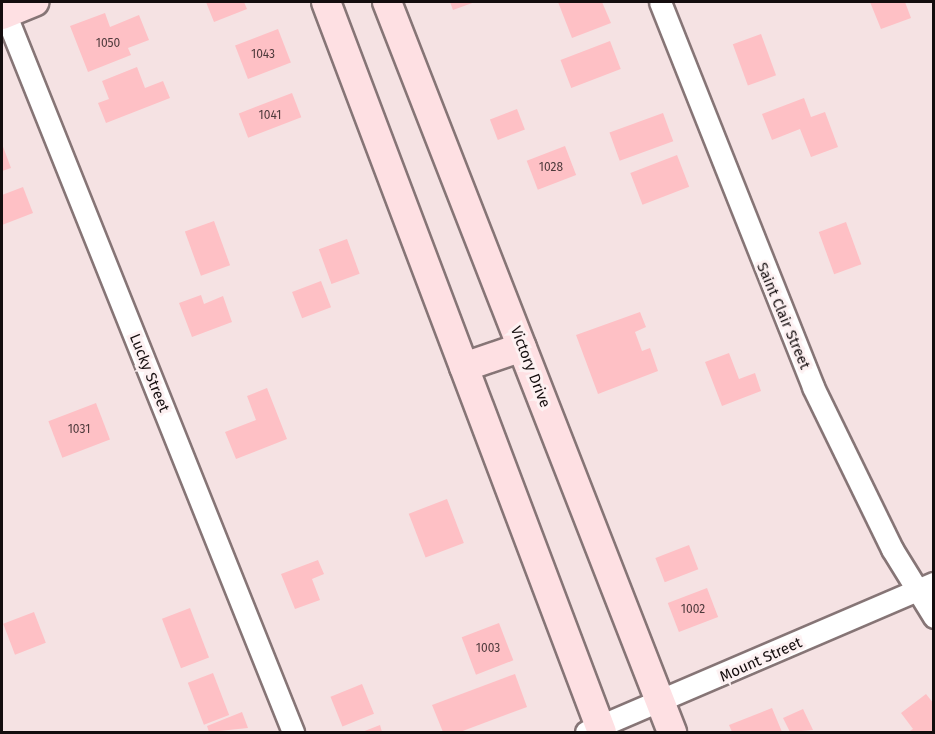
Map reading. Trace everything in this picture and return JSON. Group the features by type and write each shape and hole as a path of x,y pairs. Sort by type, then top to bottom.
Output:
{"main road":[{"path":"3,14 34,2"},
{"path":"326,2 464,367 596,731"},
{"name":"Victory Drive","path":"387,2 672,732"},
{"path":"464,367 522,347"}],"street":[{"name":"Saint Clair Street","path":"660,2 813,387 854,477 926,588 933,617"},
{"name":"Lucky Street","path":"3,14 293,732"},
{"name":"Mount Street","path":"596,731 926,588"}],"building":[{"path":"206,2 244,2 247,9 214,22"},
{"path":"450,2 475,2 453,10"},
{"path":"558,2 602,2 611,23 572,38"},
{"path":"870,2 905,2 911,18 881,29"},
{"path":"105,13 110,27 139,15 149,40 128,48 131,55 88,72 70,26"},
{"path":"278,29 291,63 248,79 235,45"},
{"path":"761,34 776,75 748,86 733,44"},
{"path":"610,41 621,69 571,88 561,60"},
{"path":"137,67 145,88 163,81 170,98 106,123 98,103 109,99 102,81"},
{"path":"292,93 301,117 248,138 239,113"},
{"path":"804,98 811,117 825,112 838,147 811,157 800,129 772,140 762,114"},
{"path":"517,109 525,130 498,140 490,119"},
{"path":"663,113 673,141 620,161 609,132"},
{"path":"2,144 11,168 2,171"},
{"path":"565,146 576,175 538,190 527,161"},
{"path":"677,155 689,187 643,205 630,173"},
{"path":"23,187 33,213 2,225 2,195"},
{"path":"214,221 230,265 201,276 185,232"},
{"path":"846,222 861,264 834,274 819,232"},
{"path":"347,239 360,274 331,284 319,249"},
{"path":"321,281 331,307 302,318 292,292"},
{"path":"201,295 204,304 223,296 232,322 192,337 179,303"},
{"path":"640,312 646,327 635,332 642,351 650,348 658,371 598,394 576,335"},
{"path":"729,353 739,379 755,373 761,391 722,406 705,362"},
{"path":"267,388 287,439 236,459 225,432 256,420 247,396"},
{"path":"96,403 110,439 62,458 48,421"},
{"path":"447,499 464,543 426,558 409,514"},
{"path":"689,545 698,569 665,582 655,558"},
{"path":"318,560 324,574 312,579 320,600 295,609 281,574"},
{"path":"707,588 718,617 679,632 668,603"},
{"path":"190,608 209,657 181,668 162,619"},
{"path":"34,612 46,643 15,655 3,624"},
{"path":"499,623 513,660 476,675 462,637"},
{"path":"213,673 229,715 204,725 188,683"},
{"path":"515,674 527,707 460,732 443,732 432,705"},
{"path":"362,684 374,714 342,726 330,697"},
{"path":"926,694 934,704 934,732 908,732 913,729 901,713"},
{"path":"772,708 782,732 732,732 729,725"},
{"path":"803,709 813,730 790,732 783,718"},
{"path":"242,712 248,728 209,732 207,726"},
{"path":"380,725 382,732 362,732"}]}
